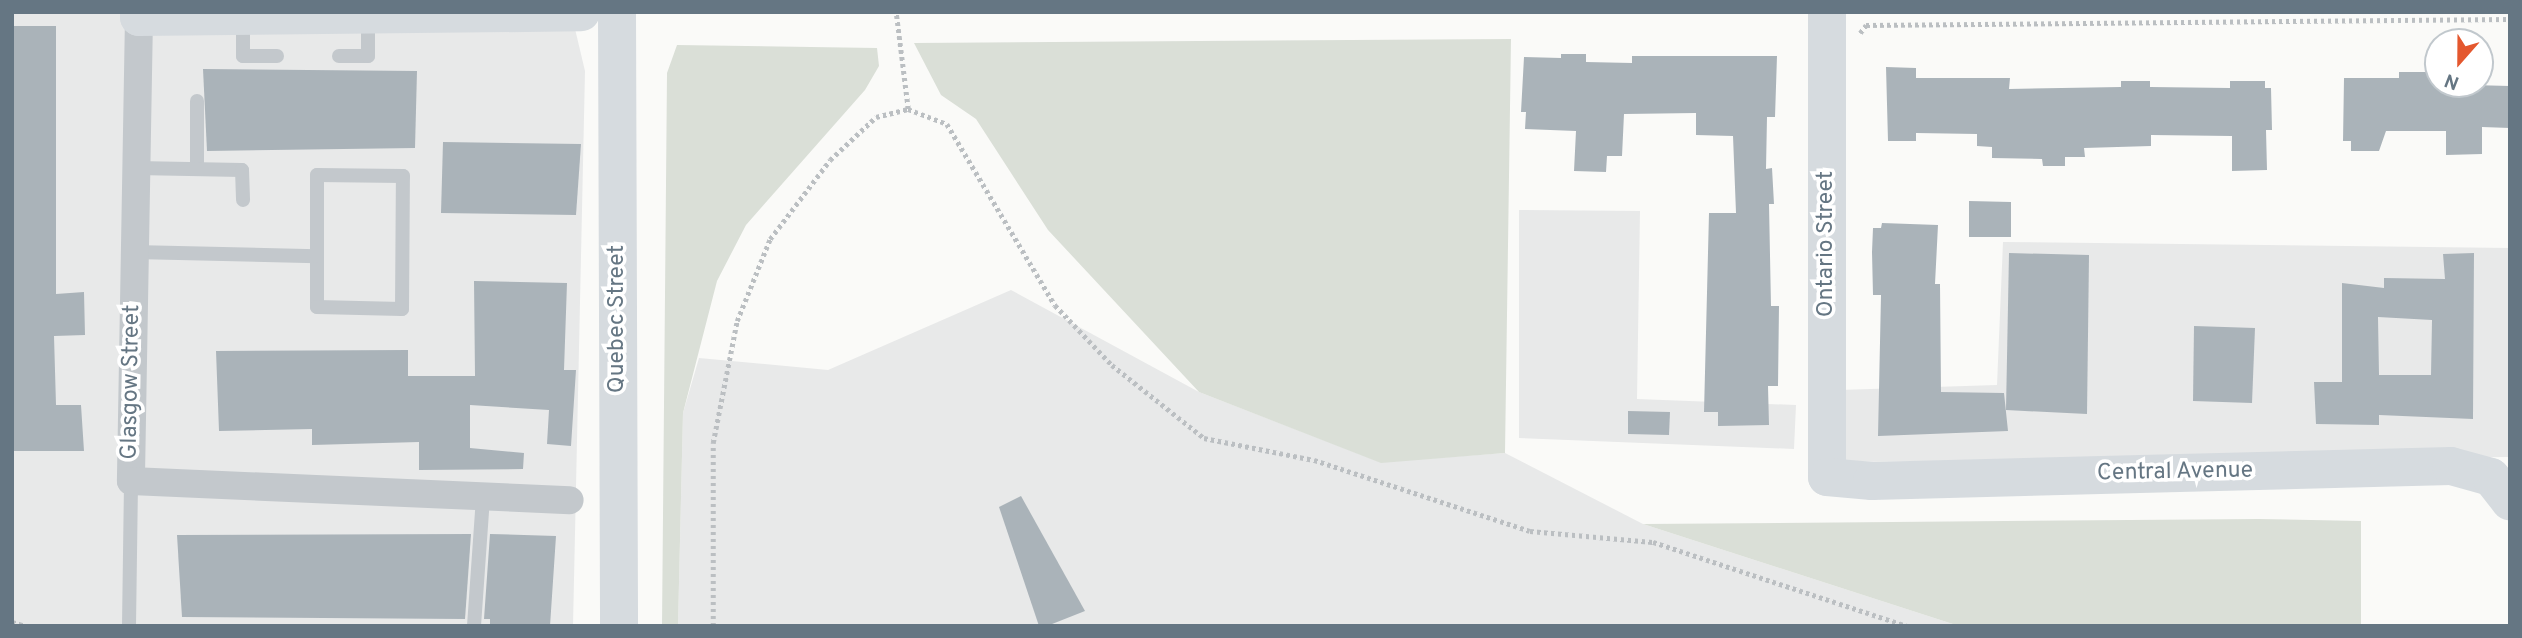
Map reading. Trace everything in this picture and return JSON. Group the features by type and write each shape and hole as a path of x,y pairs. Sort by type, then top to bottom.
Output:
{"street":[{"path":"139,15 581,12"},
{"name":"Quebec Street","path":"617,12 619,626"},
{"name":"Ontario Street","path":"1827,12 1827,477"},
{"name":"Glasgow Street","path":"139,15 131,481 570,500"},
{"name":"Central Avenue","path":"1827,477 1872,481 2451,466 2491,477 2510,501"}],"lane":[{"path":"339,56 368,56 368,15"},
{"path":"243,16 243,57 277,56"},
{"path":"197,101 197,169"},
{"path":"136,168 242,170 243,200"},
{"path":"317,175 403,176 402,309 317,307 317,256 317,175"},
{"path":"134,252 317,256"},
{"path":"129,626 131,481"},
{"path":"474,626 483,497"}],"path":[{"path":"896,12 908,109"},
{"path":"1854,40 1866,25 2510,19"},
{"path":"713,626 713,443 737,321 770,239 830,160 876,117 908,109 947,124 1055,305 1112,365 1204,438 1314,460 1530,531 1653,542 1907,626"},
{"path":"12,622 26,626"}],"shaded area":[{"path":"12,12 571,12 585,71 573,626 12,626"},
{"path":"1511,39 1505,453 1381,463 1199,392 1048,230 976,119 941,95 914,43"},
{"path":"677,45 877,48 879,66 865,90 746,225 717,281 683,413 678,626 662,626 667,73"},
{"path":"1519,210 1640,211 1637,399 1796,405 1794,449 1519,438"},
{"path":"2003,242 2510,248 2510,457 1846,462 1839,390 1997,385"},
{"path":"1011,290 1199,392 1380,462 1505,453 1643,524 1959,626 678,626 683,413 699,358 828,370"},
{"path":"2259,519 2361,521 2361,626 1959,626 1643,524"}],"building":[{"path":"12,26 56,26 56,294 84,292 85,335 54,336 56,405 81,405 84,451 12,451"},
{"path":"1561,54 1586,54 1586,62 1632,63 1632,56 1777,56 1775,117 1767,117 1766,169 1772,168 1774,204 1769,204 1771,306 1779,306 1778,386 1768,386 1769,425 1718,426 1718,412 1704,412 1709,213 1736,213 1733,136 1696,135 1696,113 1624,114 1622,156 1607,156 1606,172 1574,171 1576,131 1525,129 1526,112 1521,112 1524,57 1561,58"},
{"path":"1886,67 1916,68 1916,78 2010,78 2009,89 2121,87 2121,81 2150,81 2150,87 2230,88 2230,81 2265,81 2265,88 2271,88 2272,130 2266,130 2267,170 2232,171 2232,136 2151,135 2151,146 2084,148 2085,157 2065,157 2065,166 2043,166 2042,159 1992,158 1992,147 1977,146 1977,134 1916,133 1916,141 1888,141"},
{"path":"203,69 417,71 415,148 207,151"},
{"path":"2399,72 2424,72 2424,98 2494,98 2494,86 2510,86 2510,128 2482,127 2482,154 2446,155 2446,131 2386,131 2379,151 2351,151 2351,141 2343,141 2344,78 2399,78"},
{"path":"443,142 581,144 576,215 441,213"},
{"path":"1969,201 2011,202 2011,237 1969,237"},
{"path":"1882,223 1938,225 1935,284 1940,284 1941,392 2004,393 2008,431 1878,436 1881,295 1873,295 1872,252 1873,228 1881,228"},
{"path":"2009,253 2089,255 2087,414 2006,410"},
{"path":"2474,253 2473,419 2379,415 2379,425 2316,424 2314,382 2342,382 2342,283 2384,288 2384,278 2445,279 2443,254","holes":["2378,317 2432,320 2431,375 2379,375"]},
{"path":"474,281 567,283 564,370 576,370 571,446 547,444 549,410 470,405 470,448 524,453 523,469 419,470 419,442 312,445 312,429 219,431 216,351 408,350 408,376 475,376"},
{"path":"2194,326 2255,328 2252,403 2193,401"},
{"path":"1628,411 1670,412 1669,435 1628,434"},
{"path":"1021,496 1085,611 1047,626 1039,626 999,507"},
{"path":"471,534 465,619 182,617 177,535"},
{"path":"490,534 556,536 550,626 490,626 490,619 484,619"}]}
